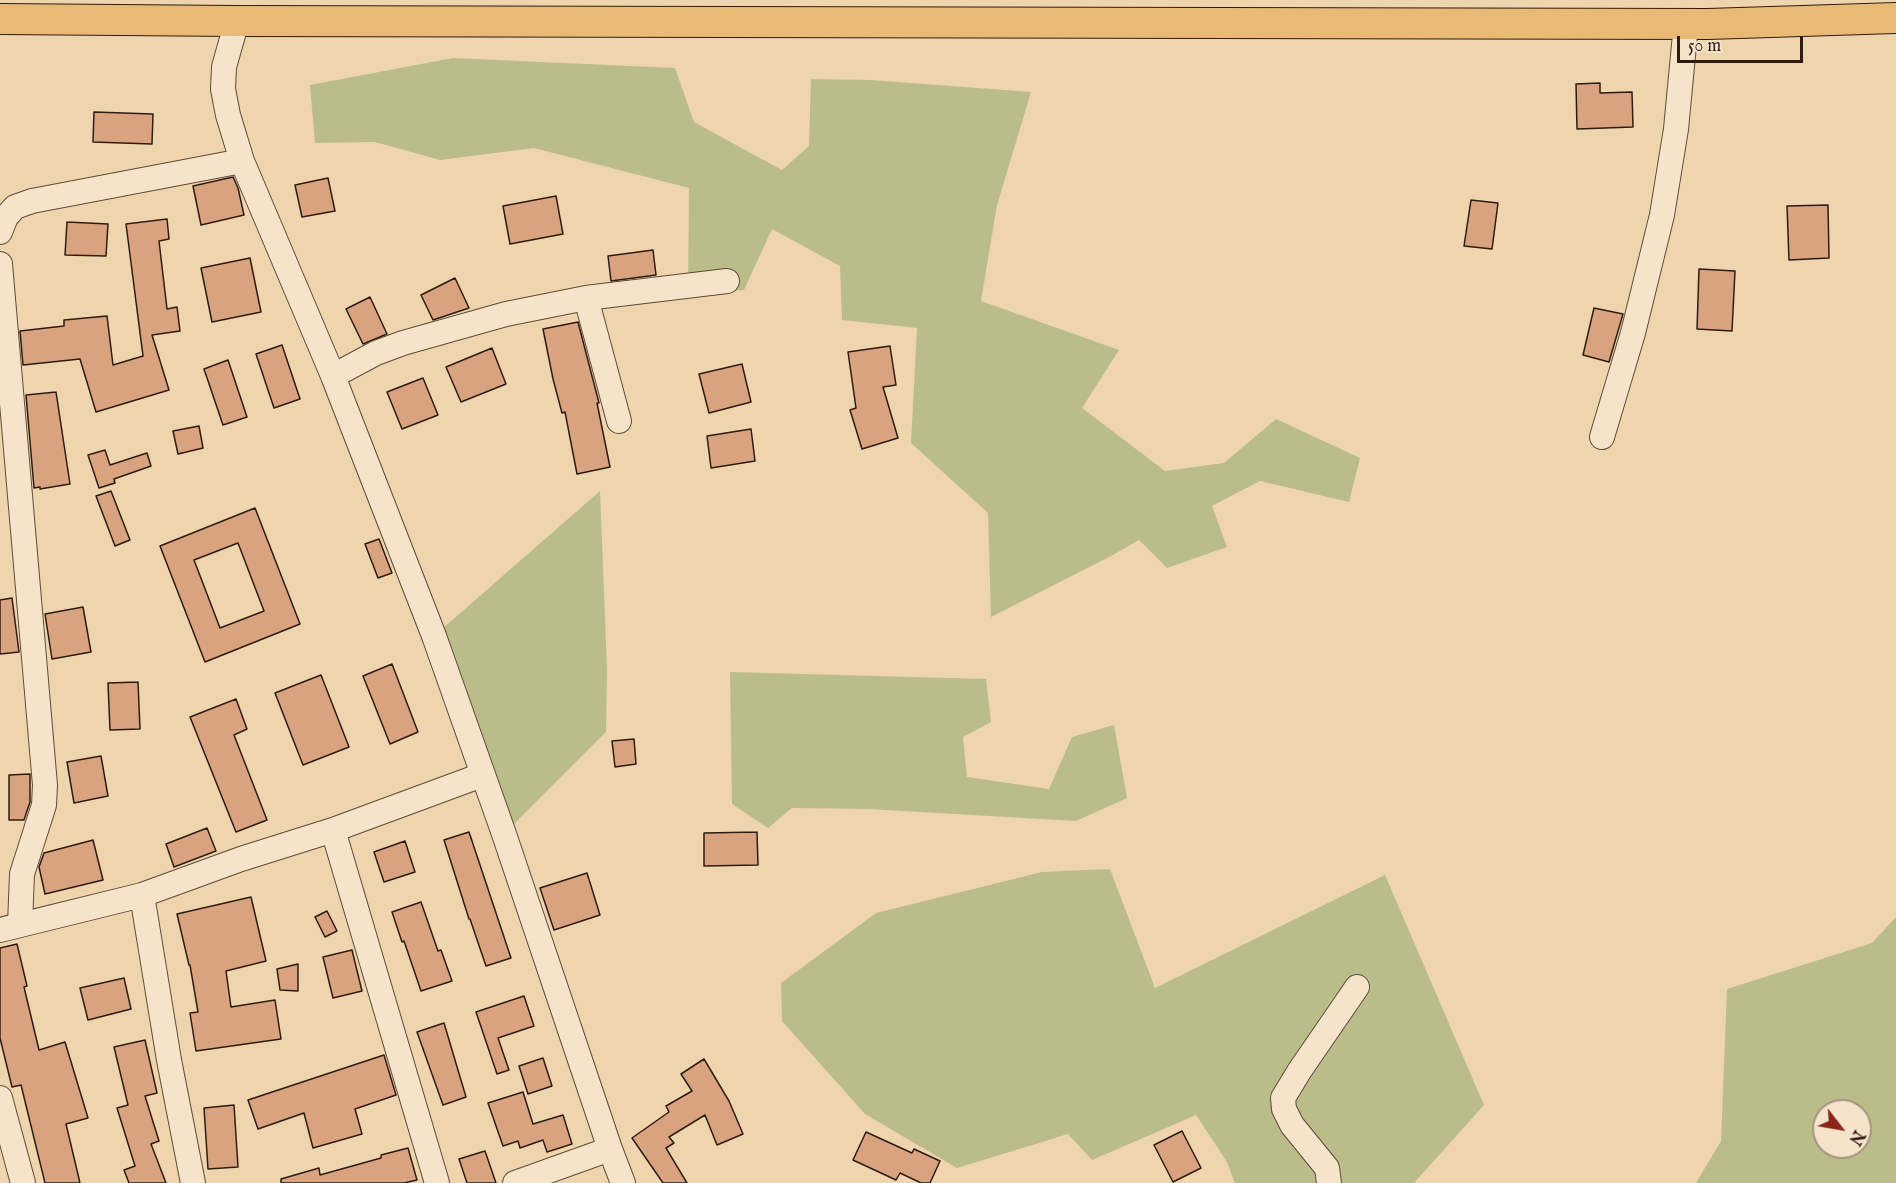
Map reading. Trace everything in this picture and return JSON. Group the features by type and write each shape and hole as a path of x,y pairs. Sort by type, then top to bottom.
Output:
{"main road":[{"path":"0,19 1686,24 1896,18"}],"street":[{"path":"237,21 224,67 223,90 242,161 333,376 434,636 623,1183"},
{"path":"1602,437 1633,333 1662,215 1676,129 1686,24"},
{"path":"0,232 6,217 15,207 32,201 242,161"},
{"path":"0,264 45,785 44,805 22,874 10,927 142,895 241,859 333,830 482,775"},
{"path":"333,376 376,354 436,333 506,314 586,298 727,281"},
{"path":"586,298 619,421"},
{"path":"333,830 437,1183"},
{"path":"142,895 169,1060 193,1183"},
{"path":"1329,1183 1327,1168 1292,1125 1284,1109 1283,1098 1357,987"},
{"path":"0,1098 23,1183"},
{"path":"515,1183 610,1149"}],"green space":[{"path":"453,58 675,68 694,122 782,170 809,146 811,79 871,80 1031,92 997,205 981,301 1119,350 1082,408 1165,471 1224,463 1276,419 1360,458 1349,502 1260,481 1212,506 1227,547 1167,568 1139,540 991,617 988,513 911,443 917,328 842,320 840,266 772,229 744,290 688,293 689,188 534,148 440,160 375,142 315,143 310,85"},
{"path":"600,491 607,668 606,732 504,834 434,636"},
{"path":"730,672 986,679 991,722 963,737 967,777 1049,789 1072,737 1114,725 1127,798 1076,821 869,809 792,808 768,828 732,804"},
{"path":"1110,869 1155,988 1385,875 1484,1105 1414,1183 1235,1183 1227,1162 1196,1115 1092,1160 1068,1134 957,1168 865,1114 782,1021 781,983 876,913 1042,872"},
{"path":"1896,917 1896,1183 1696,1183 1721,1141 1727,989 1872,943"}],"building":[{"path":"1600,83 1600,93 1632,92 1633,127 1577,129 1576,84"},
{"path":"94,112 153,114 152,144 93,142"},
{"path":"233,177 244,215 201,225 193,186"},
{"path":"328,178 335,211 302,217 295,185"},
{"path":"556,196 563,234 510,244 503,206"},
{"path":"1471,200 1498,203 1492,249 1464,246"},
{"path":"1828,205 1829,258 1789,260 1787,206"},
{"path":"167,219 169,239 159,241 167,309 177,307 180,331 152,335 169,390 96,412 80,359 23,365 20,331 64,326 64,320 107,316 113,365 143,356 126,224"},
{"path":"67,222 108,224 106,256 65,255"},
{"path":"653,250 656,275 611,281 608,256"},
{"path":"250,258 261,312 212,322 201,268"},
{"path":"1699,269 1735,271 1732,331 1697,329"},
{"path":"455,278 469,308 433,320 421,295"},
{"path":"370,297 387,334 363,344 346,309"},
{"path":"1594,308 1623,314 1609,362 1583,355"},
{"path":"578,322 599,403 597,403 610,467 577,474 565,412 562,413 543,329"},
{"path":"282,345 300,399 274,408 256,354"},
{"path":"890,346 896,385 883,387 898,438 862,449 850,410 856,408 848,352"},
{"path":"492,348 506,384 461,402 446,367"},
{"path":"228,360 247,417 223,425 204,369"},
{"path":"742,364 751,402 709,413 699,374"},
{"path":"423,378 438,415 402,429 387,392"},
{"path":"56,392 70,484 34,488 26,395"},
{"path":"199,426 203,448 178,454 173,431"},
{"path":"751,429 755,461 711,468 707,436"},
{"path":"105,450 110,465 147,453 151,466 114,479 115,483 99,488 88,455"},
{"path":"111,491 130,540 115,546 96,496"},
{"path":"255,508 300,624 205,662 160,546","holes":["238,543 264,611 220,628 194,560"]},
{"path":"379,539 392,573 378,578 365,544"},
{"path":"12,598 19,652 0,654 0,600"},
{"path":"83,607 91,652 52,659 45,614"},
{"path":"392,664 418,732 390,744 363,676"},
{"path":"321,675 349,747 303,765 275,693"},
{"path":"138,682 140,729 110,730 108,683"},
{"path":"236,699 247,729 234,735 267,820 236,832 190,717"},
{"path":"634,739 636,764 615,767 612,741"},
{"path":"101,756 108,796 74,803 67,762"},
{"path":"30,774 30,802 24,820 9,820 9,775"},
{"path":"207,828 216,851 174,867 166,844"},
{"path":"469,832 511,958 486,966 444,840"},
{"path":"757,832 758,865 704,866 704,833"},
{"path":"93,840 103,880 45,894 39,867 44,853"},
{"path":"405,841 415,872 384,882 374,852"},
{"path":"587,873 600,915 554,930 540,888"},
{"path":"251,897 266,961 226,971 231,1007 275,1000 281,1039 196,1051 190,1013 198,1012 190,965 177,914"},
{"path":"421,902 438,951 441,950 452,981 421,991 392,912"},
{"path":"327,911 337,931 325,937 315,917"},
{"path":"17,944 27,986 24,987 39,1050 65,1042 88,1118 66,1124 80,1183 45,1183 21,1085 12,1087 0,1038 0,948"},
{"path":"352,950 362,991 333,998 323,957"},
{"path":"298,964 298,991 280,990 277,969"},
{"path":"124,978 131,1009 88,1020 80,988"},
{"path":"524,996 534,1026 498,1038 509,1070 497,1074 476,1012"},
{"path":"444,1023 466,1097 443,1105 417,1032"},
{"path":"145,1040 157,1093 145,1096 159,1141 151,1144 166,1183 129,1183 124,1170 135,1166 117,1108 128,1105 114,1047"},
{"path":"384,1055 396,1095 355,1109 362,1134 313,1148 304,1113 258,1129 248,1100"},
{"path":"543,1058 552,1086 528,1094 519,1066"},
{"path":"704,1059 729,1101 743,1134 717,1145 705,1115 669,1137 674,1143 666,1148 687,1183 663,1183 632,1138 669,1112 666,1106 692,1091 681,1074"},
{"path":"523,1092 533,1124 563,1115 572,1144 547,1152 543,1140 520,1148 518,1141 503,1146 488,1103"},
{"path":"234,1105 238,1167 208,1169 204,1108"},
{"path":"1182,1131 1201,1168 1173,1182 1154,1145"},
{"path":"866,1132 912,1153 914,1149 940,1161 930,1183 921,1183 900,1173 896,1180 853,1160"},
{"path":"408,1148 417,1180 404,1183 281,1183 281,1179 319,1168 320,1175"},
{"path":"485,1151 496,1183 467,1183 459,1159"}]}
